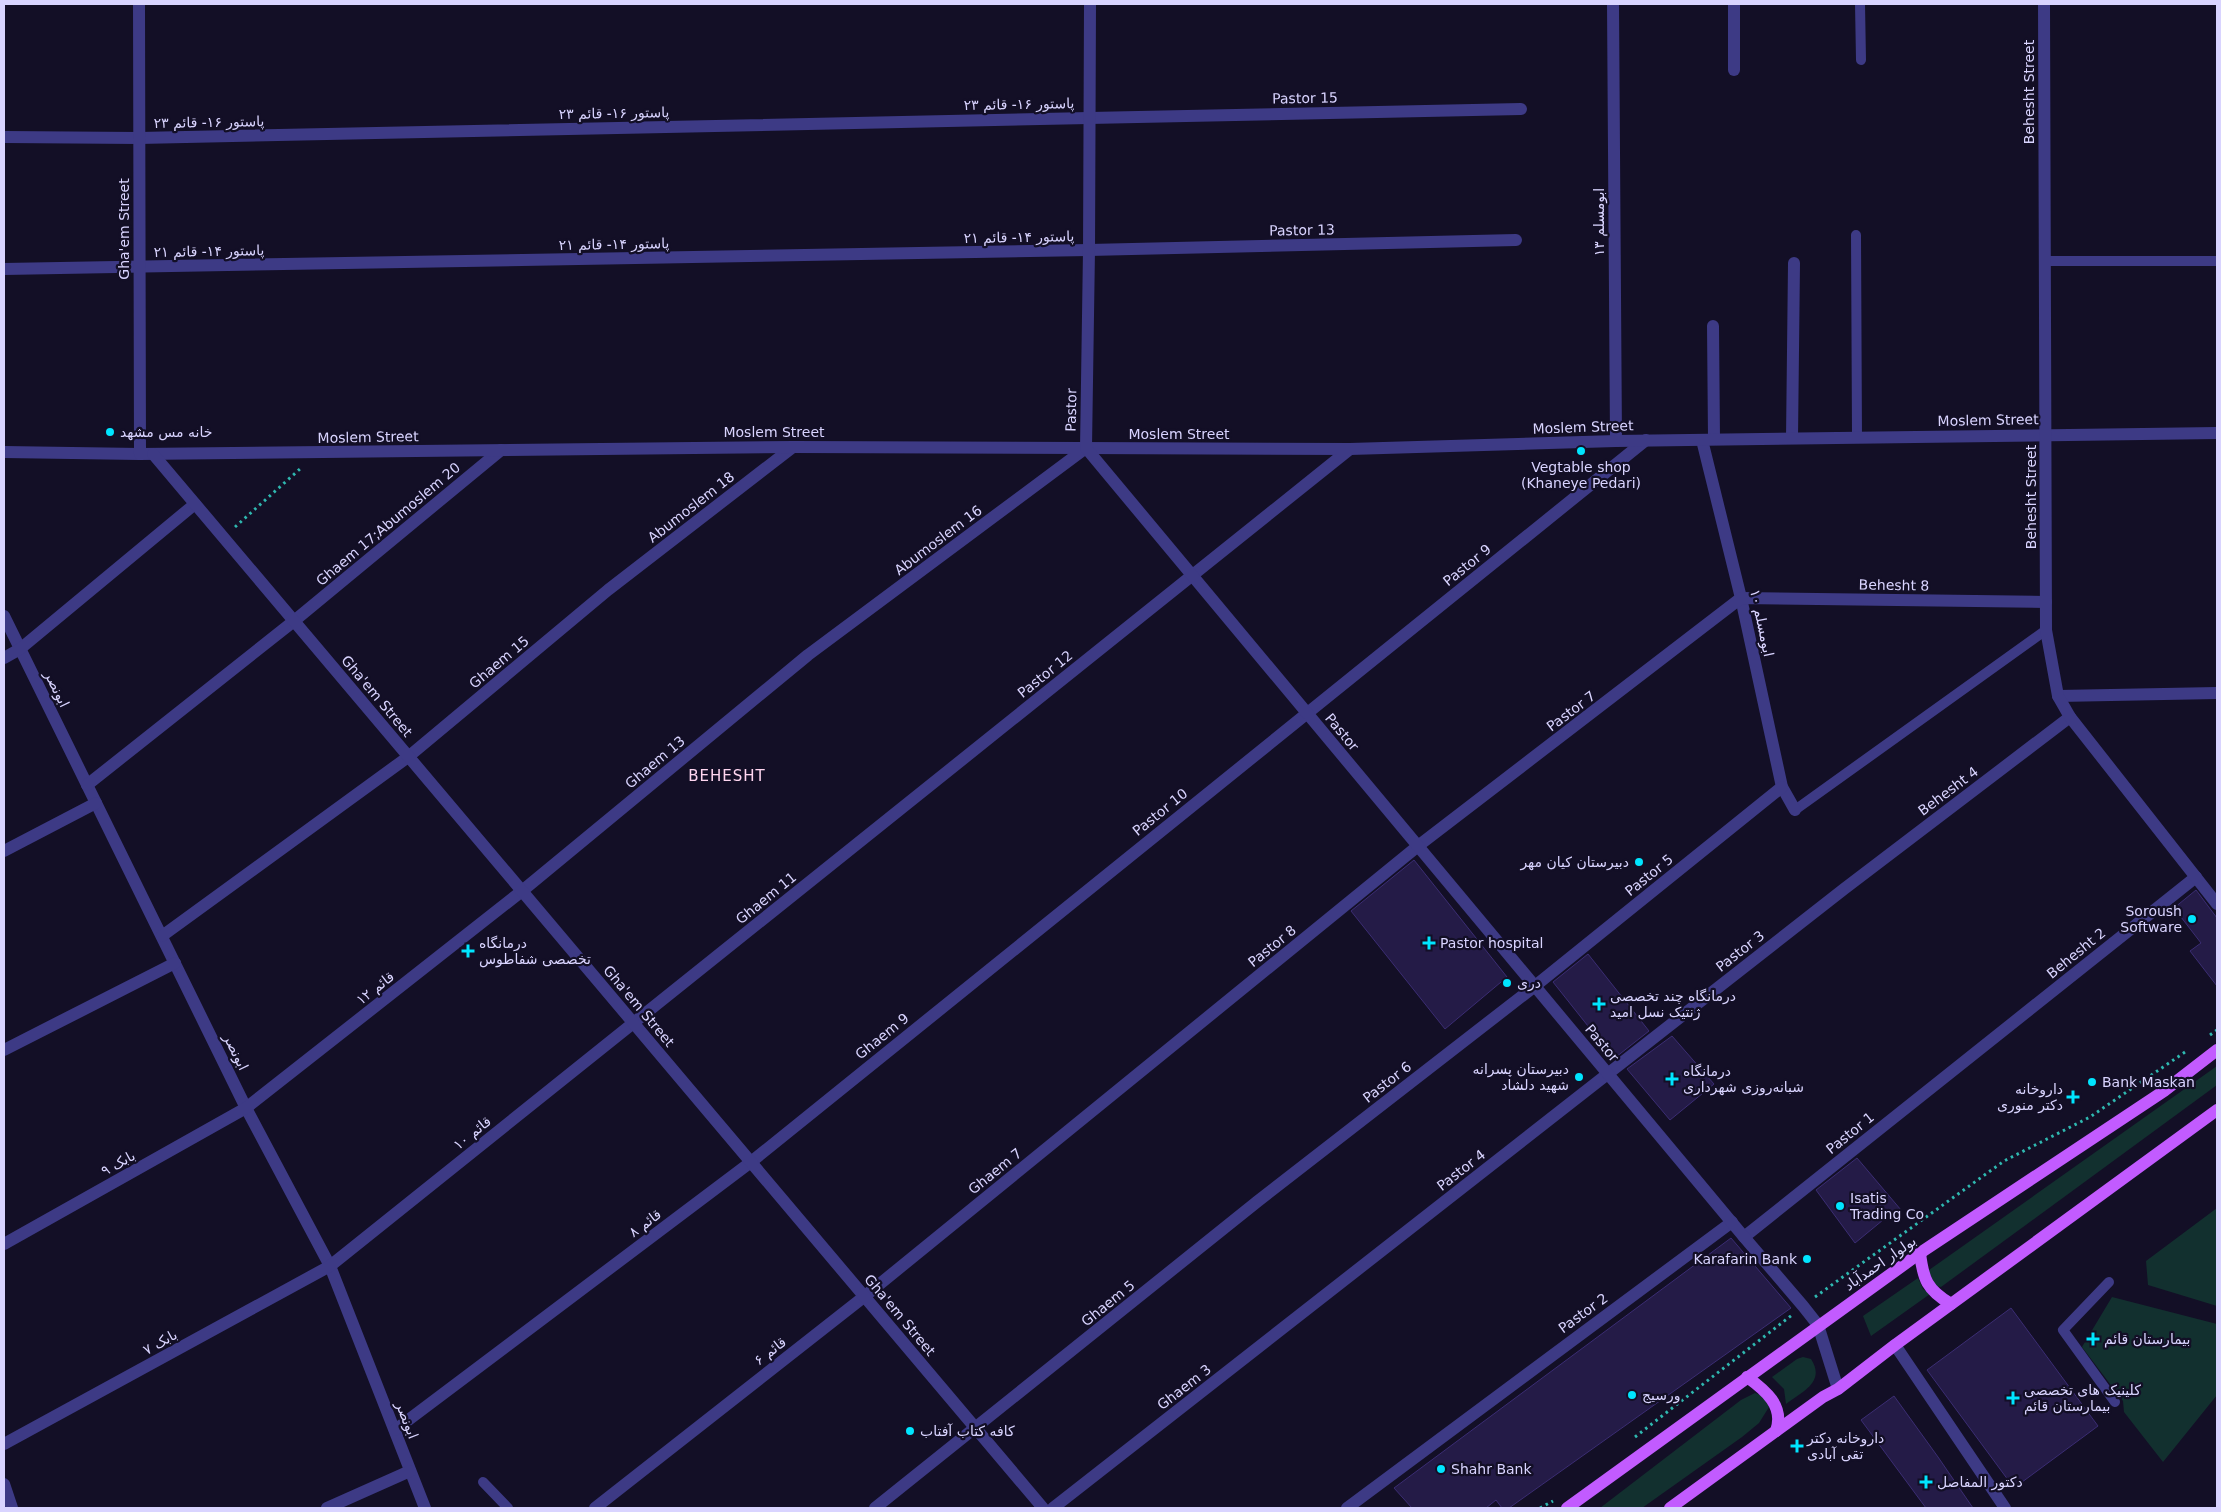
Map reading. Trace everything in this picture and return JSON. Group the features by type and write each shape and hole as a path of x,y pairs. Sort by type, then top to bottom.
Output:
{"main road":[{"name":"بولوار احمدآباد","path":"1566,1508 1920,1252 2164,1091 2217,1050"},
{"path":"1670,1508 1838,1388 2217,1110"},
{"path":"1920,1252 1922,1269 1927,1284 1938,1296 1951,1304"},
{"path":"1747,1376 1767,1391 1774,1403 1779,1422 1776,1431"}],"street":[{"name":"Gha'em Street","path":"139,4 139,268 146,454 195,504 224,538 1043,1508"},
{"name":"Pastor","path":"1090,4 1090,250 1086,448 1744,1237 1804,1306 1818,1325 1838,1388"},
{"name":"ابومسلم ۱۳","path":"1613,4 1616,441"},
{"path":"1734,4 1734,70"},
{"name":"Behesht Street","path":"2044,4 2046,630 2058,696 2070,717 2217,904"},
{"name":"Pastor 15","path":"1090,118 1521,109"},
{"name":"پاستور ۱۶- قائم ۲۳","path":"4,137 139,138 1090,118"},
{"name":"Pastor 13","path":"1090,250 1516,240"},
{"name":"پاستور ۱۴- قائم ۲۱","path":"5,269 1090,250"},
{"path":"1792,438 1794,263"},
{"name":"ابومسلم ۱۰","path":"1713,326 1708,440 1782,787 1795,810"},
{"name":"Moslem Street","path":"4,452 146,454 793,447 1350,449 1646,440 2217,433"},
{"name":"Pastor 9","path":"1307,713 1646,440"},
{"name":"Abumoslem 18","path":"608,590 793,447"},
{"name":"Abumoslem 16","path":"808,655 1086,448"},
{"name":"Pastor 12","path":"917,796 1350,449"},
{"name":"Ghaem 17;Abumoslem 20","path":"87,785 294,621 501,450"},
{"path":"4,658 20,649 195,504"},
{"name":"Ghaem 15","path":"162,936 408,757 608,590"},
{"name":"Behesht 8","path":"1741,598 2046,602"},
{"name":"Pastor 7","path":"1418,846 1741,598"},
{"name":"ابونصر","path":"4,616 246,1108 330,1266 425,1508"},
{"name":"Ghaem 13","path":"522,891 808,655"},
{"path":"2058,696 2217,693"},
{"name":"Pastor 10","path":"1033,934 1307,713"},
{"name":"Behesht 4","path":"1844,889 2070,717"},
{"name":"Pastor 5","path":"1535,986 1782,787"},
{"name":"Ghaem 11","path":"634,1023 917,796"},
{"path":"4,851 96,803"},
{"name":"Pastor 8","path":"1145,1068 1418,846"},
{"name":"Behesht 2","path":"1975,1052 2196,877"},
{"name":"Pastor 3","path":"1608,1074 1844,889"},
{"name":"قائم ۱۲","path":"246,1108 522,891"},
{"name":"Ghaem 9","path":"751,1162 1033,934"},
{"path":"4,1050 175,963"},
{"name":"Pastor 6","path":"1258,1201 1535,986"},
{"name":"قائم ۱۰","path":"330,1266 634,1023"},
{"name":"Pastor 1","path":"1744,1237 1975,1052"},
{"name":"Ghaem 7","path":"864,1296 1145,1068"},
{"name":"Pastor 4","path":"1332,1289 1608,1074"},
{"name":"بابک ۹","path":"4,1244 246,1108"},
{"name":"قائم ۸","path":"395,1430 751,1162"},
{"name":"Ghaem 5","path":"875,1508 976,1429 1258,1201"},
{"name":"Pastor 2","path":"1347,1508 1732,1222"},
{"name":"بابک ۷","path":"4,1444 330,1266"},
{"name":"Ghaem 3","path":"1053,1508 1332,1289"},
{"name":"قائم ۶","path":"595,1508 864,1296"},
{"path":"1895,1345 2005,1508"},
{"path":"327,1508 410,1471"},
{"path":"4,1484 12,1508"}],"lane":[{"path":"1860,4 1860,60"},
{"path":"1856,235 1857,437"},
{"path":"2045,260 2217,261"},
{"path":"1795,810 2046,630"},
{"path":"2109,1282 2063,1330 2115,1402"},
{"path":"483,1482 508,1508"}],"path":[{"path":"224,538 318,452"},
{"path":"2209,1035 2217,1030"},
{"path":"1632,1440 1804,1306 2004,1161 2090,1117 2193,1046"},
{"path":"1540,1508 1553,1500"}],"green space":[{"path":"2217,1066 2217,1085 1941,1287 1936,1286 1928,1276 1929,1270"},
{"path":"2217,1208 2217,1306 2148,1285 2146,1261"},
{"path":"1918,1278 1923,1289 1930,1294 1871,1336 1863,1316"},
{"path":"2112,1297 2217,1324 2217,1395 2163,1462 2124,1412 2123,1401 2082,1347"},
{"path":"1803,1357 1811,1359 1815,1367 1816,1374 1814,1380 1805,1391 1786,1404 1784,1389 1772,1377 1797,1359"},
{"path":"1755,1393 1763,1396 1769,1407 1759,1423 1742,1437 1642,1508 1600,1508 1741,1400"}],"building":[{"name":"Pastor hospital","path":"1414,860 1507,977 1445,1029 1351,911"},
{"path":"2196,890 2217,918 2217,986 2190,951 2201,943 2174,908"},
{"name":"درمانگاه چند تخصصی ژنتیک نسل امید","path":"1588,954 1649,1031 1616,1057 1613,1053 1611,1055 1553,982"},
{"name":"درمانگاه شبانه‌روزی شهرداری","path":"1672,1036 1714,1084 1670,1120 1627,1069"},
{"path":"1857,1158 1901,1210 1883,1220 1855,1243 1816,1190"},
{"path":"1731,1238 1791,1308 1509,1508 1502,1508 1496,1500 1486,1508 1412,1508 1394,1488"},
{"name":"کلینیک های تخصصی بیمارستان قائم","path":"2011,1308 2098,1426 2014,1488 1927,1370"},
{"path":"1894,1396 1973,1508 1926,1508 1861,1420"}],"place":[{"name":"خانه مس مشهد","path":"110,432"},
{"name":"Vegtable shop (Khaneye Pedari)","path":"1581,451"},
{"name":"دبیرستان کیان مهر","path":"1639,862"},
{"name":"Soroush Software","path":"2192,919"},
{"name":"Pastor hospital","path":"1429,943"},
{"name":"درمانگاه تخصصی شفاطوس","path":"468,951"},
{"name":"دری","path":"1507,983"},
{"name":"درمانگاه چند تخصصی ژنتیک نسل امید","path":"1599,1004"},
{"name":"دبیرستان پسرانه شهید دلشاد","path":"1579,1077"},
{"name":"درمانگاه شبانه‌روزی شهرداری","path":"1672,1079"},
{"name":"Bank Maskan","path":"2092,1082"},
{"name":"داروخانه دکتر منوری","path":"2073,1097"},
{"name":"Isatis Trading Co","path":"1840,1206"},
{"name":"Karafarin Bank","path":"1807,1259"},
{"name":"بیمارستان قائم","path":"2093,1339"},
{"name":"ورسیج","path":"1632,1395"},
{"name":"کلینیک های تخصصی بیمارستان قائم","path":"2013,1398"},
{"name":"کافه کتاب آفتاب","path":"910,1431"},
{"name":"داروخانه دکتر تقی آبادی","path":"1797,1446"},
{"name":"Shahr Bank","path":"1441,1469"},
{"name":"دكتور المفاصل","path":"1926,1482"}],"district":[{"name":"BEHESHT","path":"727,776"}]}
